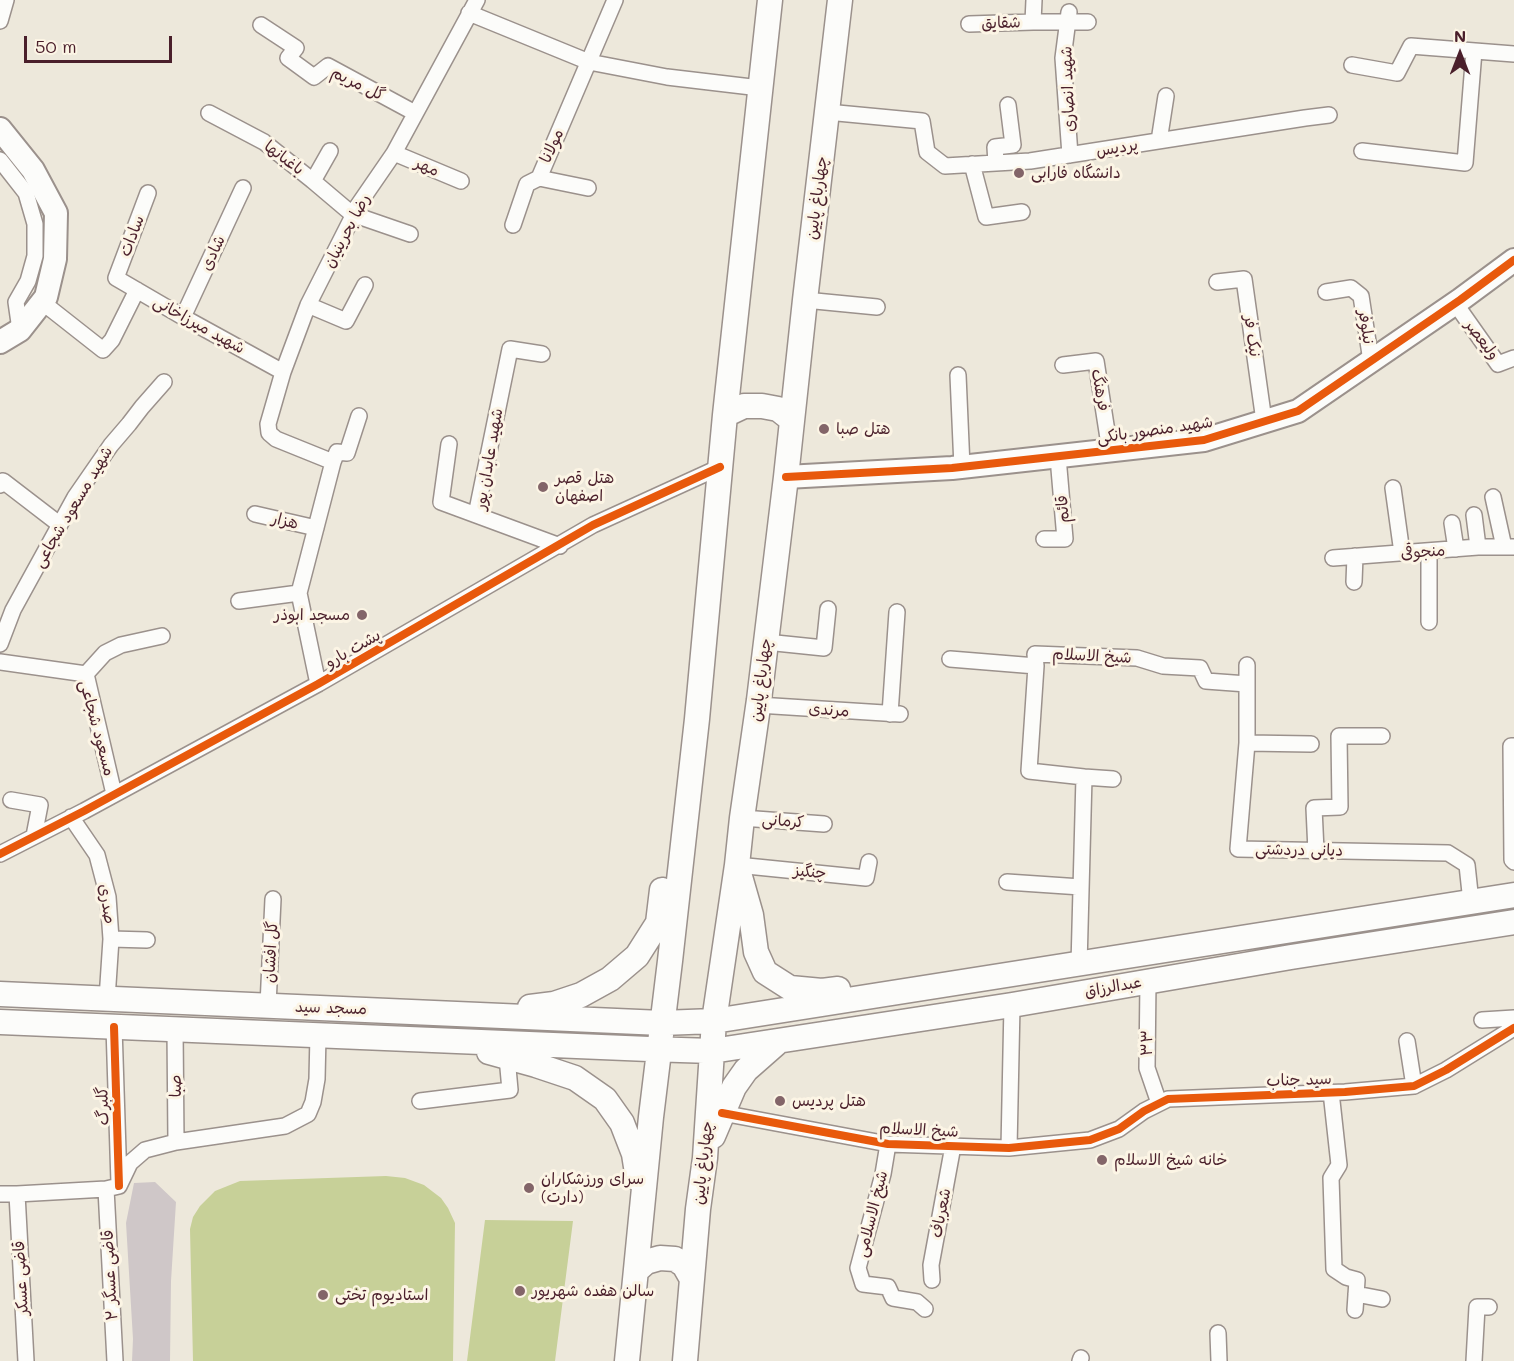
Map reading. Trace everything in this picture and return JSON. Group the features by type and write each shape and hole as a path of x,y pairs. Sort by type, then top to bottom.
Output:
{"main road":[{"path":"627,1361 651,1117 697,719 725,415 770,0"},
{"name":"چهارباغ پایین","path":"685,1361 698,1209 705,1158 714,1021 766,642 840,0"},
{"path":"725,415 744,406 762,406 778,409 792,420"},
{"path":"467,1014 554,1004 581,995 610,979 637,956 658,923 677,767 697,719"},
{"path":"737,866 751,915 756,952 765,972 790,988 822,991 972,970 1043,970"},
{"name":"عبدالرزاق","path":"662,1023 714,1021 1514,895"},
{"name":"عبدالرزاق","path":"660,1050 712,1051 1012,1005 1303,955 1514,922"},
{"name":"مسجد سید","path":"0,994 662,1023"},
{"name":"مسجد سید","path":"0,1022 660,1050"},
{"path":"448,1041 575,1078 605,1099 622,1123 634,1154 642,1202"},
{"path":"705,1158 734,1087 746,1070 778,1041"},
{"path":"636,1271 646,1262 660,1258 675,1260 684,1265 692,1279"}],"street":[{"path":"0,21 6,0"},
{"name":"مولانا","path":"513,225 526,184 538,178 615,0"},
{"path":"1033,22 1034,0"},
{"name":"رضا بحرینیان","path":"333,462 276,439 269,433 268,424 283,372 308,305 352,214 394,153 473,6 589,62 667,77 760,88"},
{"name":"شهید انصاری","path":"1069,17 1063,58 1070,155"},
{"name":"شهید انصاری","path":"1033,22 1069,17 1088,22"},
{"name":"شقایق","path":"969,24 1033,22"},
{"name":"گل مریم","path":"261,25 296,48 288,58 314,77 328,66 415,113"},
{"path":"1352,65 1397,73 1411,46 1514,54"},
{"path":"1362,151 1465,163 1474,51"},
{"path":"1159,141 1166,96"},
{"path":"996,163 995,147 1013,145 1008,105"},
{"name":"پردیس","path":"827,112 922,121 927,152 945,166 1030,161 1329,115"},
{"name":"باغبانها","path":"209,113 264,142 352,214"},
{"path":"0,129 33,170 56,213 55,259 46,297 20,330 0,342"},
{"path":"313,181 330,151"},
{"name":"مهر","path":"394,153 461,181"},
{"path":"0,160 26,193 35,224 35,256 28,281 16,302 20,330"},
{"path":"972,164 986,217 1022,212"},
{"path":"538,178 588,188"},
{"name":"شادی","path":"183,317 243,188"},
{"name":"سادات","path":"116,278 148,193"},
{"path":"352,214 410,234"},
{"name":"شهید منصور بانکی","path":"786,477 962,467 1203,440 1298,411 1514,260"},
{"name":"شهید میرزاخانی","path":"116,278 283,372"},
{"name":"نیک فر","path":"1217,282 1244,279 1264,421"},
{"path":"308,305 346,321 365,285"},
{"name":"نیلوفر","path":"1326,292 1351,288 1361,296 1371,361"},
{"path":"42,302 103,350 112,340 137,290"},
{"path":"805,300 877,307"},
{"name":"ولیعصر","path":"1455,303 1498,364 1514,358"},
{"name":"شهید عابدان پور","path":"542,354 510,349 476,515 560,546"},
{"name":"فرهنگ","path":"1063,365 1096,361 1110,451"},
{"path":"958,375 962,467"},
{"name":"شهید مسعود شجاعی","path":"0,644 13,610 59,524 111,445 165,382"},
{"path":"318,684 299,593 333,462 337,452 348,453 359,416"},
{"path":"449,444 441,502 476,515"},
{"name":"قائم","path":"1044,539 1065,539 1058,457"},
{"name":"پشت بارو","path":"0,854 318,684 593,525 720,467"},
{"path":"0,485 3,481 59,524"},
{"path":"1393,488 1402,553"},
{"path":"1493,497 1509,547"},
{"name":"هزار","path":"255,514 316,528"},
{"path":"1474,515 1478,547"},
{"path":"1452,523 1456,549"},
{"name":"منجوقی","path":"1333,558 1478,547 1509,547"},
{"path":"1429,551 1429,622"},
{"path":"1354,582 1355,556"},
{"path":"239,601 299,593"},
{"path":"766,642 824,648 828,609"},
{"name":"مرندی","path":"758,705 895,714 897,612"},
{"path":"86,674 105,653 113,649 130,642 162,636"},
{"name":"شیخ الاسلام","path":"1084,777 1029,771 1035,654 1137,658 1163,666 1200,668 1206,681 1247,684"},
{"path":"950,659 1036,666"},
{"name":"مسعود شجاعی","path":"0,662 86,674 114,794"},
{"name":"دیانی دردشتی","path":"1247,665 1247,743 1238,849 1316,851 1358,857 1448,853 1467,865 1471,902"},
{"path":"1316,851 1314,808 1340,807 1339,736 1382,736"},
{"path":"1247,743 1311,744"},
{"path":"1514,746 1511,746 1512,860 1514,862"},
{"path":"1079,964 1084,777 1113,779"},
{"path":"10,800 40,805 34,836"},
{"name":"صدری","path":"71,817 98,855 108,897 111,939 107,999"},
{"name":"کرمانی","path":"742,818 824,824"},
{"name":"چنگیز","path":"737,866 866,878 869,862"},
{"path":"1007,882 1081,887"},
{"name":"گل افشان","path":"268,1005 273,899"},
{"path":"111,939 147,940"},
{"name":"۳۳","path":"1148,981 1147,1068 1159,1103"},
{"path":"1009,1148 1012,1005"},
{"path":"1482,1020 1514,1018"},
{"name":"گلبرگ","path":"112,1187 114,1027"},
{"name":"سید جناب","path":"1079,1141 1090,1140 1119,1129 1144,1111 1168,1099 1414,1086 1446,1070 1514,1028"},
{"name":"صبا","path":"175,1029 177,1142"},
{"path":"0,1194 112,1187 130,1163 146,1150 177,1142 285,1126 308,1114 313,1102 317,1079 318,1035"},
{"path":"1407,1041 1414,1086"},
{"path":"420,1101 510,1090 507,1057"},
{"path":"1331,1092 1339,1165 1331,1178 1334,1269 1346,1277 1357,1280 1355,1302 1382,1299"},
{"name":"شیخ الاسلام","path":"722,1113 888,1144 1009,1148 1079,1141"},
{"name":"شیخ الاسلامی","path":"888,1144 883,1174 858,1268 863,1284 888,1287 893,1298 917,1302 925,1309"},
{"name":"شعرباف","path":"932,1280 931,1265 953,1146"},
{"name":"قاضی عسگر ۲","path":"112,1187 115,1361"},
{"name":"قاضی عسکر","path":"17,1194 26,1361"},
{"path":"1474,1361 1477,1307 1489,1307"},
{"path":"1218,1333 1219,1361"}],"green space":[{"name":"استادیوم تختی","path":"386,1176 405,1178 424,1185 441,1198 455,1223 453,1361 193,1361 190,1229 193,1217 200,1206 215,1191 240,1181"},
{"name":"سالن هفده شهریور","path":"485,1220 573,1221 555,1361 467,1361"}],"building":[{"path":"155,1182 176,1202 171,1281 170,1361 132,1361 133,1339 126,1223 134,1183"}],"cycle path":[{"path":"786,477 952,468 1204,440 1298,411 1460,300 1514,260"},
{"path":"0,854 318,684 593,525 720,467"},
{"path":"114,1027 119,1186"},
{"path":"722,1113 888,1144 1009,1148 1090,1140 1119,1129 1144,1111 1168,1099 1345,1092 1414,1086 1446,1070 1514,1028"}],"place":[{"name":"دانشگاه فارابی","path":"1019,173"},
{"name":"هتل صبا","path":"824,429"},
{"name":"هتل قصر اصفهان","path":"543,487"},
{"name":"مسجد ابوذر","path":"362,615"},
{"name":"هتل پردیس","path":"780,1101"},
{"name":"خانه شیخ الاسلام","path":"1102,1160"},
{"name":"سرای ورزشکاران (دارت)","path":"529,1188"},
{"name":"سالن هفده شهریور","path":"520,1291"},
{"name":"استادیوم تختی","path":"323,1295"}]}
